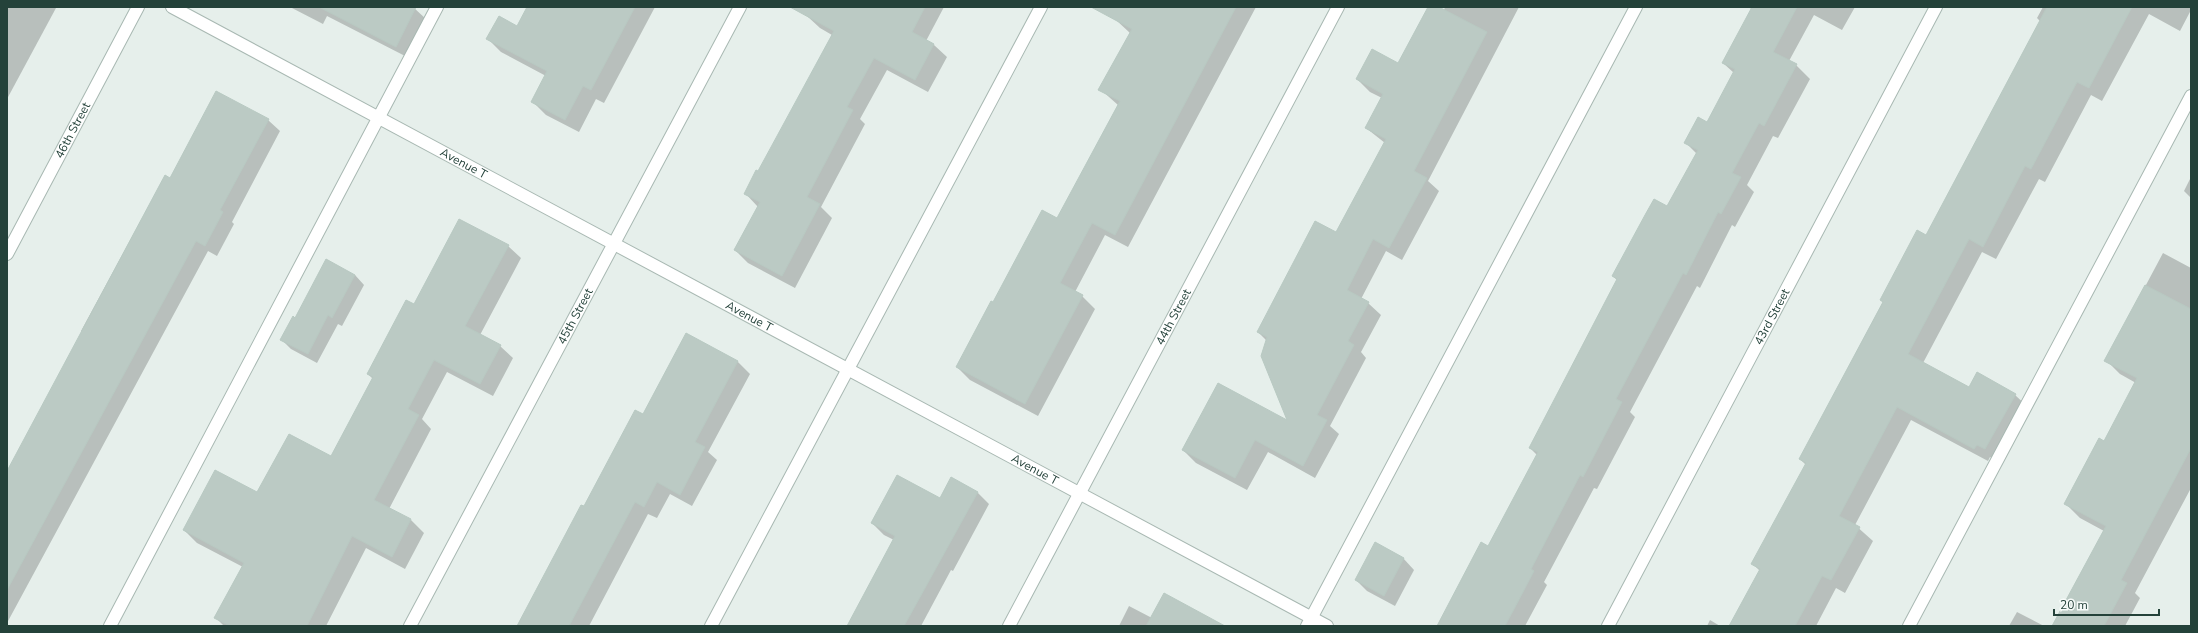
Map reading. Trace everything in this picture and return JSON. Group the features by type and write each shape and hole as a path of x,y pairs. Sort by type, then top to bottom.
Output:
{"street":[{"name":"46th Street","path":"7,254 138,7"},
{"name":"Avenue T","path":"172,7 848,369 1079,494 1309,622 1327,626"},
{"path":"110,626 437,7"},
{"name":"45th Street","path":"410,626 740,7"},
{"path":"711,626 1040,7"},
{"name":"44th Street","path":"1009,626 1338,7"},
{"path":"1309,622 1636,7"},
{"name":"43rd Street","path":"1608,626 1936,7"},
{"path":"1909,626 2191,96"}],"building":[{"path":"319,7 416,7 396,47"},
{"path":"527,7 635,7 591,90 583,86 565,120 531,102 547,71 486,39 499,16 517,26"},
{"path":"790,7 925,7 912,32 934,44 915,80 874,58 847,107 853,110 807,197 820,204 782,276 734,250 760,202 744,194 834,31"},
{"path":"1091,7 1236,7 1115,235 1092,223 1060,283 1083,295 1025,404 956,367 991,301 993,302 1042,210 1057,218 1120,101 1098,90 1132,29"},
{"path":"1428,7 1439,7 1487,32 1414,171 1427,178 1389,248 1373,239 1347,290 1369,302 1348,341 1354,345 1317,415 1327,420 1303,466 1255,440 1235,478 1182,450 1218,383 1287,420 1261,356 1267,337 1257,332 1315,221 1336,232 1386,139 1365,128 1383,94 1356,79 1372,49 1398,63"},
{"path":"1752,7 1797,7 1773,52 1797,64 1764,126 1759,123 1732,173 1741,177 1721,214 1718,212 1686,275 1683,273 1616,399 1622,402 1583,477 1580,475 1531,569 1534,571 1505,626 1437,626 1481,542 1488,546 1538,452 1529,448 1617,279 1612,276 1645,215 1654,199 1667,206 1698,150 1684,143 1698,117 1707,122 1735,69 1722,63"},
{"path":"2047,7 2132,7 2089,88 2077,82 2031,169 2025,166 1983,247 1969,239 1908,354 1969,387 1977,372 2016,394 1985,449 1977,445 1974,449 1897,407 1839,516 1860,527 1831,580 1822,576 1795,626 1729,626 1760,569 1751,564 1806,463 1799,459 1883,302 1880,300 1917,230 1926,235"},
{"path":"216,91 269,119 220,210 223,212 205,246 196,241 7,590 7,471 165,175 170,178"},
{"path":"459,219 509,245 465,326 501,345 480,384 434,360 408,409 419,415 374,500 411,519 392,557 352,536 307,626 230,626 214,618 244,563 183,530 215,470 257,492 289,434 331,456 373,377 367,374 406,300 414,304"},
{"path":"326,259 355,275 332,318 328,315 308,354 280,340 293,316 295,318"},
{"path":"2145,285 2191,309 2191,448 2121,580 2127,583 2104,626 2052,626 2106,526 2064,504 2099,438 2104,441 2137,378 2104,361"},
{"path":"686,333 738,361 695,442 705,447 680,495 657,482 644,507 635,502 569,626 517,626 581,505 584,506 635,410 643,414"},
{"path":"897,475 940,498 951,477 978,492 904,626 847,626 895,536 871,523"},
{"path":"1375,542 1404,558 1384,596 1355,580"},
{"path":"1164,593 1225,626 1146,626"}]}
